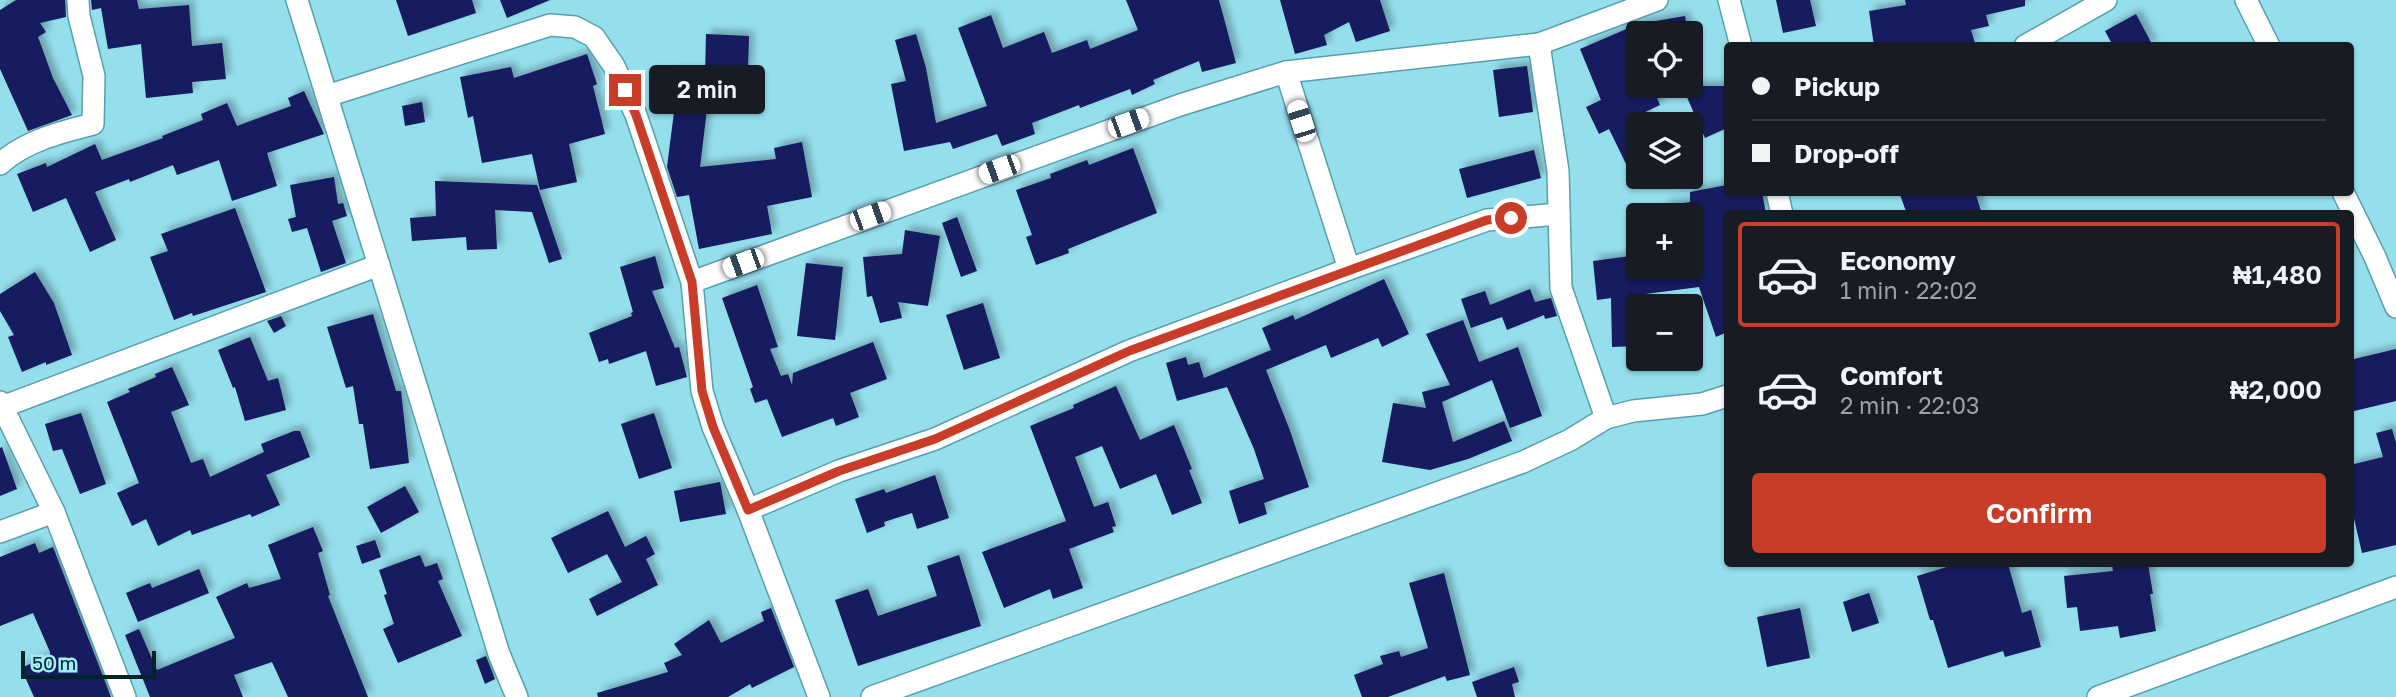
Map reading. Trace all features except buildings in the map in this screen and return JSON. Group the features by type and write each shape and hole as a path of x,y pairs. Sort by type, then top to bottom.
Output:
{"street":[{"path":"0,164 10,155 45,138 93,124 94,76 79,16 78,0"},
{"path":"298,0 499,654 517,697"},
{"path":"692,282 1180,104 1286,72 1539,44 1626,6 1657,0"},
{"path":"1729,0 1740,42"},
{"path":"2032,42 2106,0"},
{"path":"2246,0 2267,42"},
{"path":"327,96 550,25 575,27 594,37 614,66 636,115 692,282 702,391 713,427 748,510 819,697"},
{"path":"1539,44 1558,171 1561,288 1606,418"},
{"path":"1286,72 1349,269"},
{"path":"748,510 839,471 935,439 1129,351 1349,269 1487,220 1559,214"},
{"path":"2354,214 2396,307"},
{"path":"125,697 54,512 1,405 379,265"},
{"path":"872,697 1523,462 1570,440 1606,418 1633,411 1702,404 1724,397"},
{"path":"0,532 54,512"},
{"path":"2098,697 2396,587"}],"route":[{"path":"625,90 636,115 692,282 702,391 713,427 748,510 839,471 935,439 1129,351 1487,220 1511,218"}]}
